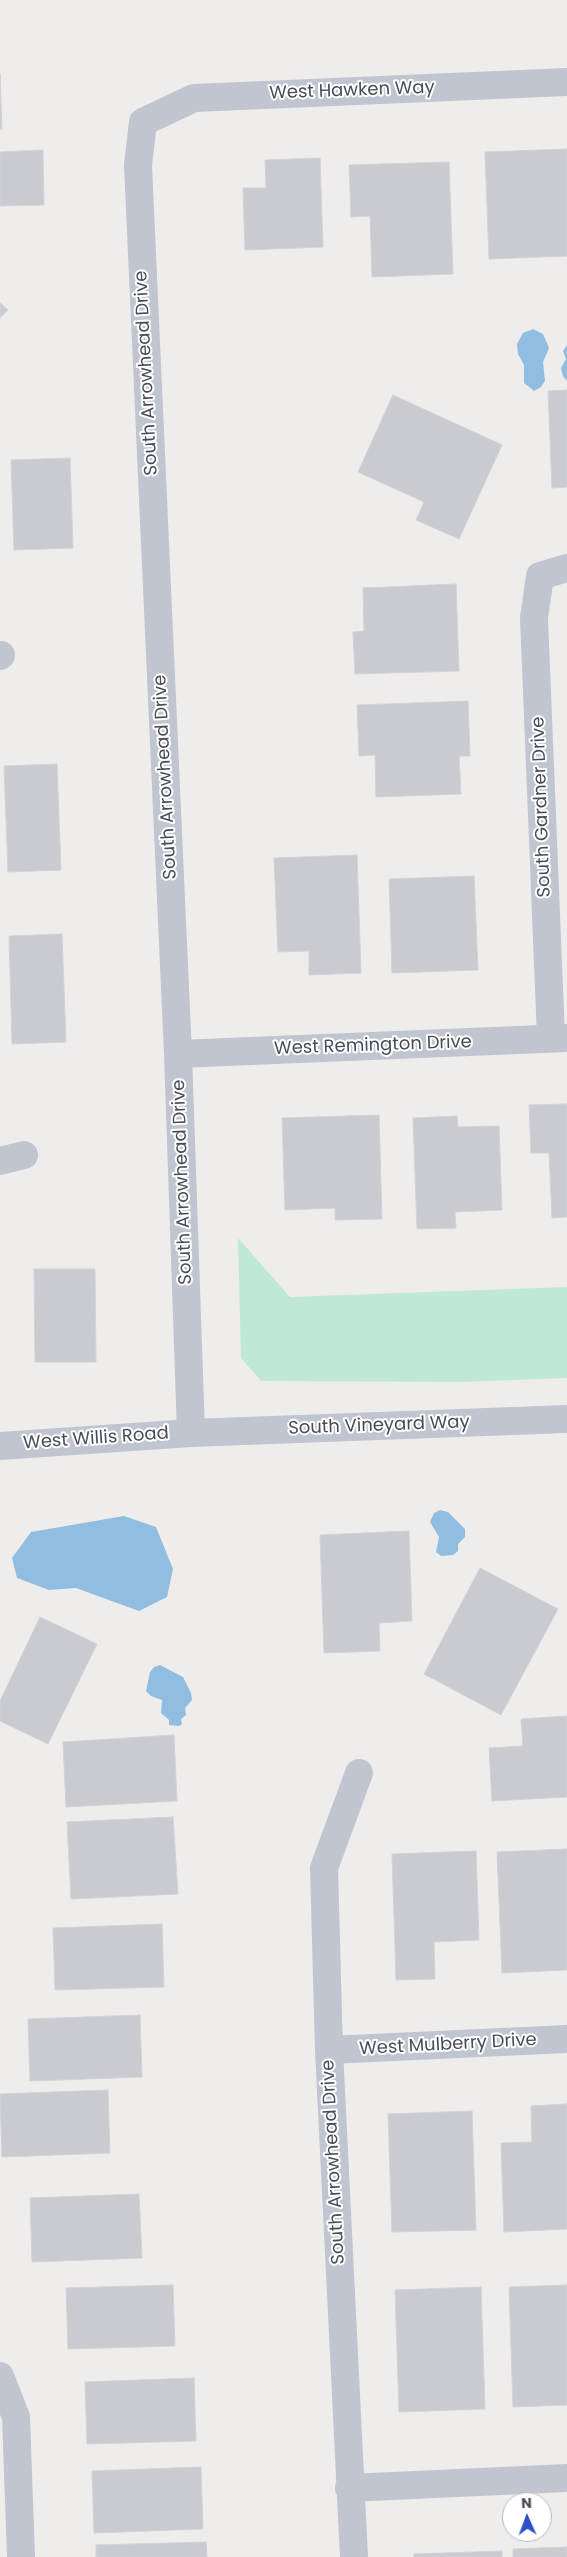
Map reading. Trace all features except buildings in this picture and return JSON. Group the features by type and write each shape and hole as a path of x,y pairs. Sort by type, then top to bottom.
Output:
{"street":[{"name":"West Hawken Way","path":"143,122 194,98 567,82"},
{"name":"South Arrowhead Drive","path":"143,122 138,165 178,1054 191,1433"},
{"name":"South Gardner Drive","path":"559,1038 534,618 540,576 567,568"},
{"name":"West Remington Drive","path":"178,1054 559,1038"},
{"name":"South Vineyard Way","path":"191,1433 567,1418"},
{"name":"West Willis Road","path":"0,1446 191,1433"},
{"name":"South Arrowhead Drive","path":"354,2557 349,2488 329,2050 324,1868 359,1773"},
{"name":"West Mulberry Drive","path":"329,2050 567,2039"},
{"path":"0,2376 16,2417 21,2557"},
{"path":"349,2488 567,2478"}],"green space":[{"path":"238,1238 290,1297 567,1287 567,1378 462,1382 261,1381 241,1358"}],"water":[{"path":"533,329 543,334 549,348 543,362 545,381 541,387 534,391 524,383 524,365 518,354 517,344 523,333"},
{"path":"567,345 567,381 563,376 561,368 566,359 563,351"},
{"path":"440,1510 448,1512 465,1529 465,1537 458,1544 458,1551 453,1555 441,1556 436,1552 439,1537 430,1522 434,1513"},
{"path":"124,1516 156,1527 173,1569 167,1597 139,1611 76,1588 49,1590 17,1578 12,1558 31,1532"},
{"path":"160,1665 183,1677 191,1693 192,1700 185,1708 186,1715 181,1719 182,1724 179,1726 169,1725 169,1720 161,1713 162,1700 151,1696 146,1691 150,1672 154,1667"}]}
